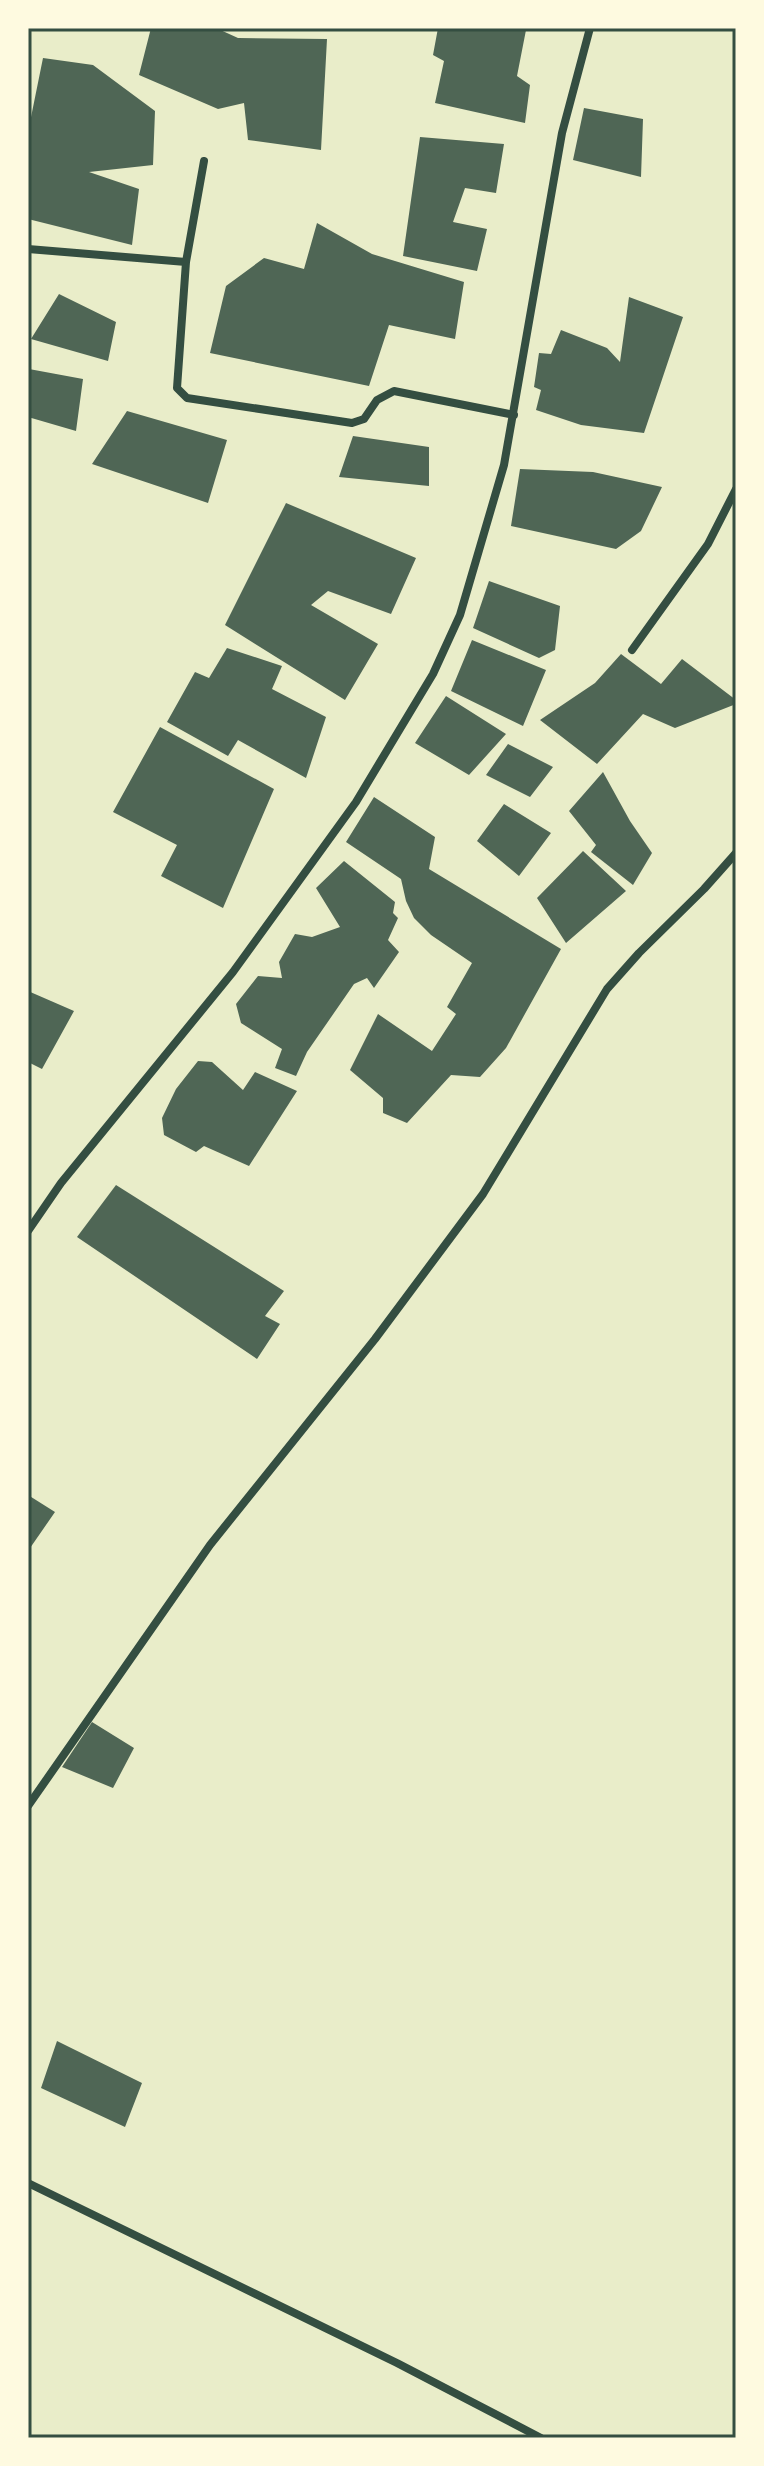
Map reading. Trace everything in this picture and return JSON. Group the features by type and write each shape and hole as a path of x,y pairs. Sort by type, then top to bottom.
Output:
{"street":[{"path":"28,1231 61,1183 242,960 356,802 433,674 464,602 504,465 562,133 590,28"},
{"path":"204,161 186,262 177,388 187,398 352,423 364,419 377,400 394,391 514,415"},
{"path":"28,249 186,262"},
{"path":"632,650 708,544 736,489"},
{"path":"28,1806 210,1545 375,1339 483,1194 607,989 736,853"},
{"path":"28,2183 397,2363 541,2438"}],"building":[{"path":"151,28 216,28 238,38 327,39 321,150 248,140 244,103 218,109 139,75"},
{"path":"438,28 526,30 517,76 530,85 525,123 435,103 444,61 433,55"},
{"path":"43,58 93,65 155,111 153,165 89,172 139,189 132,245 28,219 28,132"},
{"path":"584,108 643,119 641,177 573,160"},
{"path":"420,137 504,144 496,193 465,188 453,222 487,229 477,271 403,256"},
{"path":"317,223 372,254 464,282 455,339 389,325 369,386 210,353 226,286 264,258 304,269"},
{"path":"59,294 116,322 108,361 31,339"},
{"path":"629,297 683,317 644,433 581,425 536,410 541,390 534,387 539,353 551,354 561,330 607,348 620,362"},
{"path":"29,369 83,379 76,431 28,417"},
{"path":"127,411 227,440 208,503 92,464"},
{"path":"353,436 429,447 429,486 339,477"},
{"path":"520,469 593,472 662,487 641,531 616,549 511,526"},
{"path":"286,503 416,558 391,614 328,591 311,605 378,644 345,700 225,625"},
{"path":"489,581 560,606 555,650 539,658 473,628"},
{"path":"472,640 546,670 523,726 451,691"},
{"path":"227,648 282,666 272,689 326,717 306,778 238,740 228,756 167,722 195,672 209,678"},
{"path":"621,654 661,684 682,659 736,700 736,704 675,728 643,714 597,764 540,720 595,683"},
{"path":"446,696 506,734 469,775 415,743"},
{"path":"160,727 274,789 223,908 161,876 177,845 113,812"},
{"path":"508,744 553,767 530,797 486,775"},
{"path":"603,772 652,853 633,885 591,852 596,845 569,811"},
{"path":"374,797 435,837 429,869 561,949 506,1048 480,1077 451,1075 407,1123 383,1113 383,1098 350,1070 378,1014 432,1051 456,1014 447,1007 472,963 431,935 414,918 401,879 346,842"},
{"path":"504,804 551,833 519,876 477,841"},
{"path":"583,851 626,891 566,943 537,898"},
{"path":"344,861 395,902 393,913 398,918 388,940 399,952 374,988 367,978 354,984 307,1052 296,1076 275,1068 282,1049 241,1023 236,1004 258,976 282,978 279,962 295,934 312,937 340,927 316,888"},
{"path":"28,991 74,1011 42,1069 28,1062"},
{"path":"198,1061 212,1062 243,1090 255,1072 297,1091 249,1166 204,1146 196,1152 164,1135 162,1118 176,1089"},
{"path":"116,1185 284,1291 265,1316 280,1324 257,1359 77,1237"},
{"path":"28,1495 55,1512 28,1551"},
{"path":"92,1722 134,1748 113,1788 62,1767"},
{"path":"57,2041 142,2083 125,2127 41,2088"}]}
